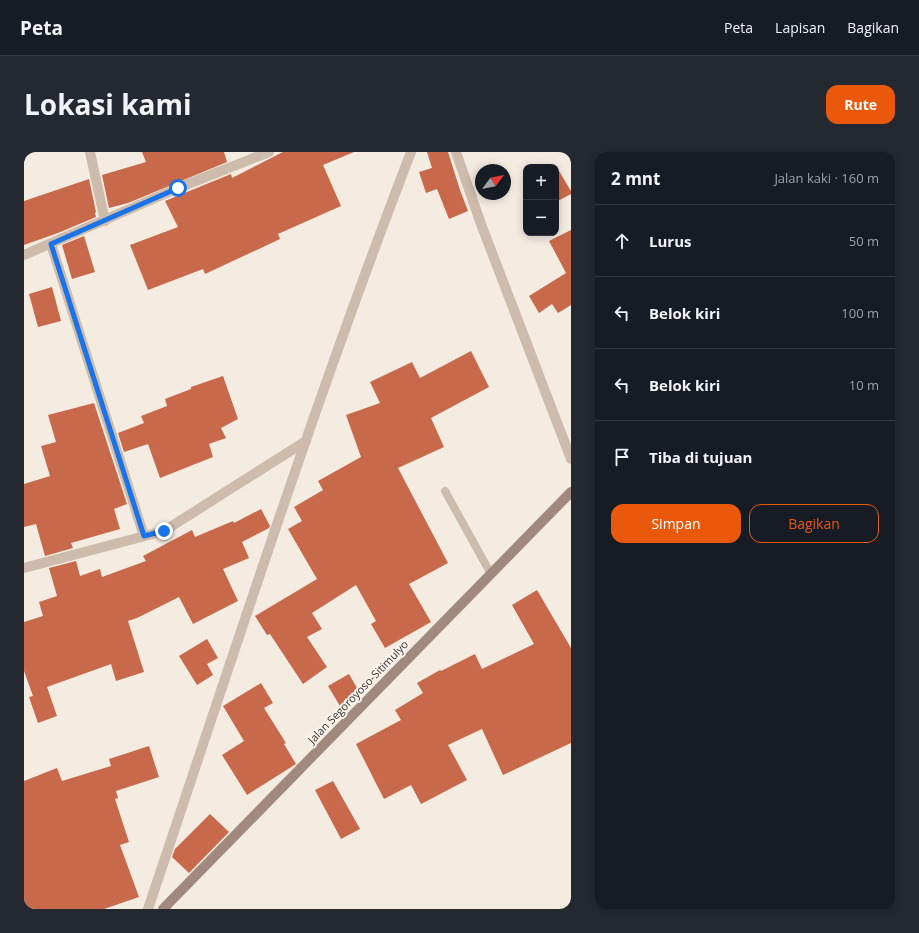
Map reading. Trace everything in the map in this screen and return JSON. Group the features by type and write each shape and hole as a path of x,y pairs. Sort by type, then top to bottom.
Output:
{"main road":[{"name":"Jalan Segoroyoso-Sitimulyo","path":"163,909 571,492"}],"street":[{"path":"90,152 105,221"},
{"path":"24,255 178,188 269,152"},
{"path":"148,909 306,441 378,238 411,152"},
{"path":"456,152 481,224 571,459"},
{"path":"51,244 144,536"},
{"path":"24,568 164,531 306,441"}],"lane":[{"path":"445,491 491,574"}],"building":[{"path":"142,152 224,152 227,162 128,203 109,208 102,175 146,162"},
{"path":"283,152 354,152 323,165 341,206 278,234 280,239 205,274 203,269 148,290 130,245 178,227 165,201 231,174 232,178"},
{"path":"427,152 448,152 468,211 449,219 437,189 426,193 419,172 432,168"},
{"path":"559,171 571,191 571,194 559,200"},
{"path":"89,179 96,217 24,245 24,201"},
{"path":"571,230 571,305 558,313 552,304 539,313 529,296 566,273 549,241"},
{"path":"84,236 95,272 72,279 62,245"},
{"path":"52,287 61,321 38,327 29,294"},
{"path":"471,351 489,387 431,418 444,447 398,468 448,563 409,584 431,622 385,648 371,624 376,621 356,585 312,613 322,629 307,637 327,667 303,684 270,634 267,635 255,616 317,579 288,529 302,521 294,507 323,490 318,481 361,457 346,415 380,403 370,382 412,362 420,378"},
{"path":"223,376 238,419 221,428 226,438 209,444 213,457 160,478 148,444 124,452 118,433 144,423 141,416 167,406 165,399 191,389 191,387"},
{"path":"94,403 127,504 114,509 120,529 71,543 73,548 45,556 36,524 24,527 24,484 50,476 41,446 56,442 48,415"},
{"path":"261,509 270,526 269,528 242,542 249,558 223,569 238,601 193,624 179,597 128,621 144,672 116,681 111,664 47,687 57,716 38,723 29,697 33,696 24,671 24,622 43,616 39,602 57,596 49,568 76,561 80,576 100,569 102,577 146,561 143,556 192,530 195,537 233,521 234,523"},
{"path":"537,590 571,648 571,743 503,775 482,729 448,745 467,780 421,804 411,785 384,799 356,744 401,720 395,710 423,693 417,683 440,670 441,671 475,654 482,669 534,644 512,605"},
{"path":"207,639 218,658 207,664 213,675 197,685 179,656"},
{"path":"349,674 361,695 340,706 328,686"},
{"path":"261,683 273,703 264,708 286,743 284,744 296,764 247,795 222,755 244,741 223,706"},
{"path":"149,746 159,777 116,791 118,798 115,799 129,842 120,845 139,897 104,909 24,909 24,781 57,768 62,781 111,766 109,759"},
{"path":"333,781 360,829 341,839 315,790"},
{"path":"210,814 229,832 189,873 172,857 175,849"}],"route":[{"path":"164,531 144,536 51,244 178,188"}]}
